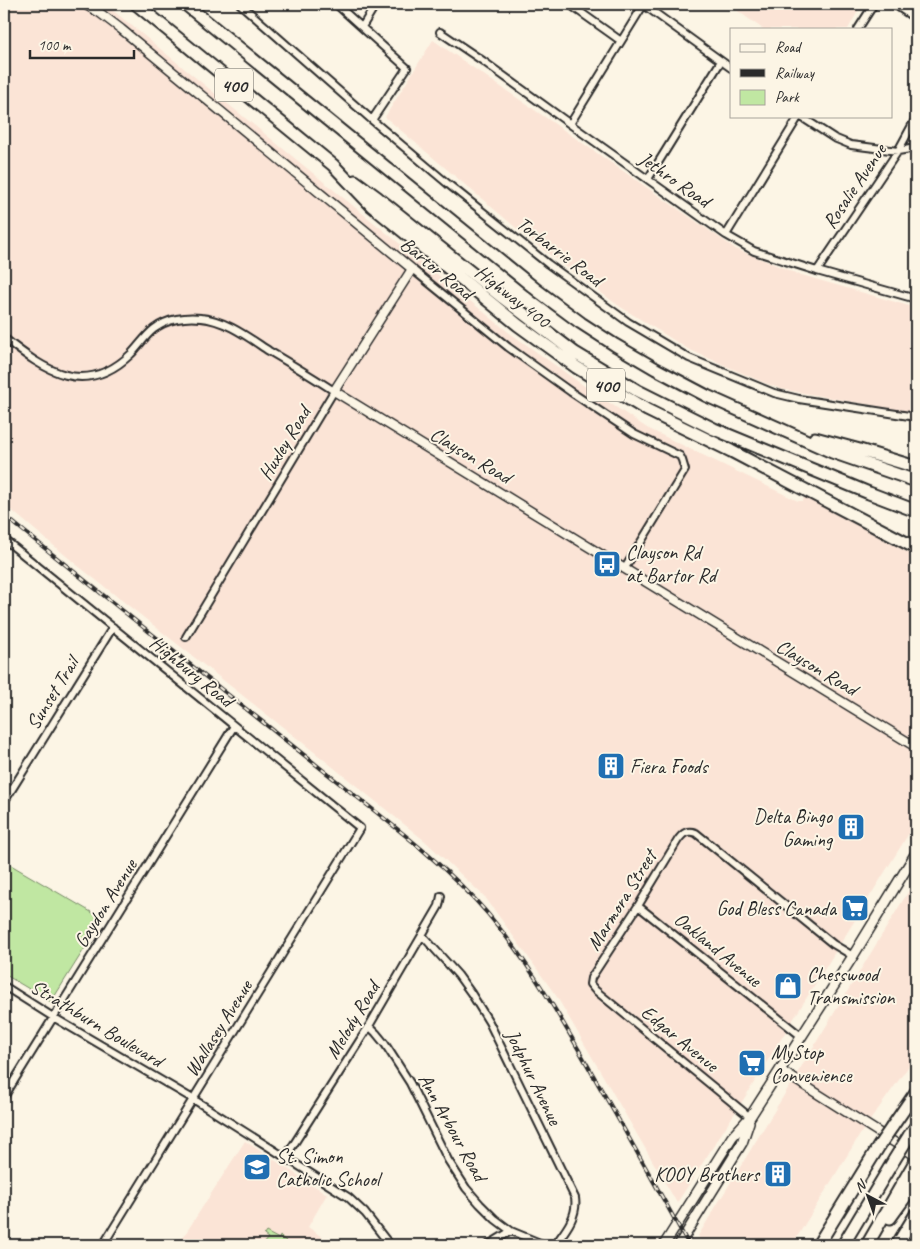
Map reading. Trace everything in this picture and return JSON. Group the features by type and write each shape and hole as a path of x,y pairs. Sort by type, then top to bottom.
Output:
{"highway":[{"name":"Highway 400","path":"136,4 333,165 372,206 518,325 576,367 647,410 916,548"},
{"name":"Highway 400","path":"185,4 538,292 615,346 707,396 832,452 916,481"},
{"path":"333,165 378,198 575,353 638,390 714,429 916,512"},
{"path":"787,431 856,448 916,467"},
{"path":"818,1245 879,1146 916,1092"},
{"path":"843,1245 916,1126"},
{"path":"868,1245 915,1161"},
{"path":"868,1245 916,1182"},
{"path":"897,1245 916,1214"},
{"path":"904,1245 916,1228"}],"main road":[{"path":"664,1245 732,1137 750,1117 916,853"},
{"path":"679,1245 742,1142 750,1117"}],"street":[{"name":"Bartor Road","path":"84,4 100,13 122,30 508,347 634,434 680,456 685,470 625,568"},
{"name":"Torbarrie Road","path":"240,4 448,184 548,264 628,322 689,358 774,393 799,399 916,417"},
{"path":"336,4 408,68 372,120"},
{"path":"362,27 376,4"},
{"path":"569,4 621,41"},
{"path":"570,124 644,4 730,67"},
{"path":"859,28 874,4"},
{"path":"894,4 916,19"},
{"name":"Jethro Road","path":"440,32 726,235 754,251 817,271 915,296"},
{"path":"648,179 720,60"},
{"path":"726,235 799,118"},
{"path":"803,118 834,138 851,145 898,151 916,148"},
{"name":"Rosalie Avenue","path":"817,271 898,151 916,118"},
{"name":"Huxley Road","path":"186,637 334,391 412,269"},
{"name":"Clayson Road","path":"4,338 36,362 56,373 70,376 87,376 102,374 118,364 162,324 179,318 201,318 218,322 239,332 916,747"},
{"name":"Highbury Road","path":"4,539 360,828"},
{"name":"Sunset Trail","path":"4,802 113,627"},
{"name":"Gaydon Avenue","path":"4,1098 234,726"},
{"name":"Wallasey Avenue","path":"103,1245 360,828"},
{"name":"Marmora Street","path":"590,984 682,835 686,832 696,833 833,944 853,956"},
{"name":"Melody Road","path":"285,1158 368,1026 439,906 441,896"},
{"name":"Oakland Avenue","path":"638,906 801,1036"},
{"name":"Jodphur Avenue","path":"422,935 458,975 489,1022 575,1198 573,1216 556,1245"},
{"name":"Edgar Avenue","path":"590,984 750,1117"},
{"name":"Strathburn Boulevard","path":"4,986 193,1099 348,1197 376,1226 390,1245"},
{"name":"Ann Arbour Road","path":"368,1026 376,1033 410,1083 459,1178 480,1204 511,1231 545,1245"},
{"path":"780,1070 915,1161"},
{"path":"488,1245 511,1231"}],"shaded area":[{"path":"4,4 105,4 507,331 580,383 647,428 798,501 802,501 805,497 916,557 916,822 677,1203 557,997 485,897 425,841 77,565 4,504"},
{"path":"728,4 862,4 849,28 762,28"},
{"path":"433,40 736,249 798,274 916,308 916,413 781,389 688,349 619,306 534,243 385,117"},
{"path":"916,879 916,1056 861,1133 792,1245 703,1245 698,1236"},
{"name":"St. Simon Catholic School","path":"245,1141 327,1194 308,1227 333,1245 192,1245 182,1239"}],"green space":[{"path":"4,861 103,919 51,1002 4,974"},
{"path":"266,1232 279,1239 280,1236 286,1241 284,1245 262,1245 268,1238 264,1235"}],"railway":[{"path":"4,515 407,837 469,893 520,955 549,999 689,1245"}],"place":[{"name":"Clayson Rd at Bartor Rd","path":"607,564"},
{"name":"Fiera Foods","path":"611,766"},
{"name":"Delta Bingo Gaming","path":"851,827"},
{"name":"God Bless Canada","path":"855,908"},
{"name":"Chesswood Transmission","path":"788,986"},
{"name":"MyStop Convenience","path":"752,1063"},
{"name":"St. Simon Catholic School","path":"257,1167"},
{"name":"KOOY Brothers","path":"778,1174"}]}
